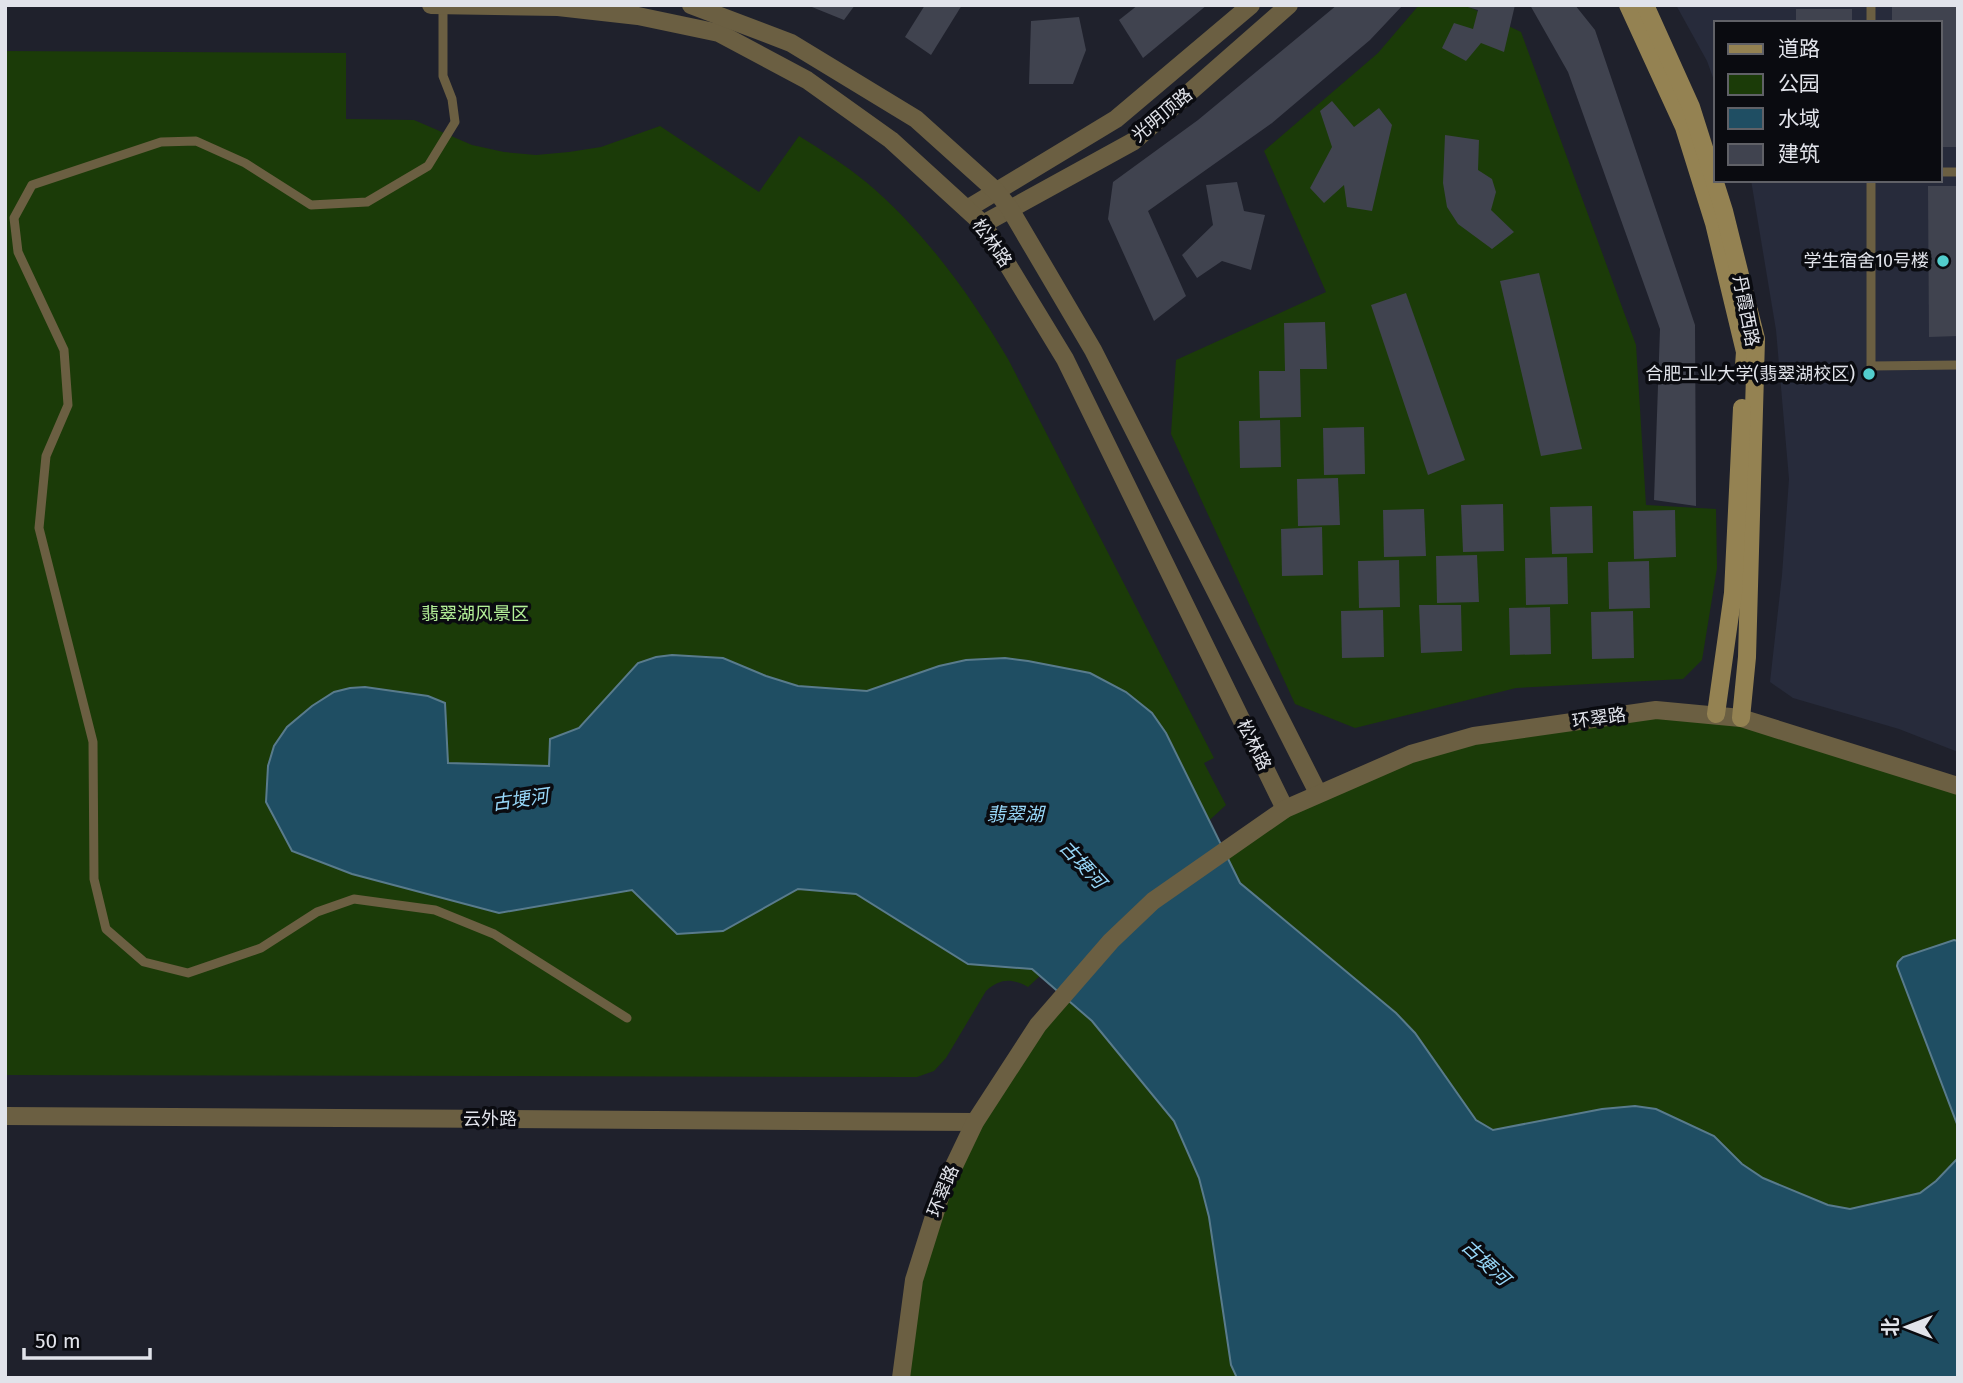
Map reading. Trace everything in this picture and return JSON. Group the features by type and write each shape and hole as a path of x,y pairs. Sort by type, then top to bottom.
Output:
{"main road":[{"name":"丹霞西路","path":"1628,5 1684,127 1714,223 1745,352 1732,593 1716,714"},
{"name":"丹霞西路","path":"1646,5 1691,107 1714,179"},
{"name":"丹霞西路","path":"1715,182 1756,339 1747,657 1741,718"}],"street":[{"name":"松林路","path":"431,5 558,7 638,16 719,33 807,80 891,140 983,224 1065,359 1285,809"},
{"name":"松林路","path":"691,5 791,43 916,120 996,191 1010,209 1093,350 1318,793"},
{"name":"光明顶路","path":"967,209 1116,120 1251,5"},
{"name":"光明顶路","path":"983,224 1134,141 1289,5"},
{"name":"环翠路","path":"901,1378 910,1300 919,1261 942,1191 975,1122 1038,1025 1111,941 1153,901 1285,809 1411,754 1474,736 1657,709 1741,718 1958,786"},
{"name":"云外路","path":"5,1116 975,1122"}],"lane":[{"path":"443,5 443,76 452,99 455,122 428,166 367,202 311,205 245,163 196,141 161,142 32,185 15,218 18,251 64,350 68,405 46,456 39,528 93,741 94,879 106,929 144,962 188,973 261,948 317,912 354,899 435,910 494,934 627,1018"},
{"path":"1871,182 1871,366 1958,365"}],"shaded area":[{"name":"合肥工业大学(翡翠湖校区)","path":"1676,5 1958,5 1958,752 1899,729 1793,698 1770,682 1789,479 1776,330 1751,182 1942,182 1942,21 1714,21 1714,80 1707,61"}],"green space":[{"path":"1419,5 1465,5 1521,32 1636,345 1646,505 1716,509 1717,568 1702,660 1683,679 1516,688 1355,728 1295,704 1171,434 1176,360 1326,292 1264,151 1378,53"},
{"name":"翡翠湖风景区","path":"5,51 346,53 346,119 414,120 472,145 536,155 601,147 660,126 759,192 799,136 808,141 866,182 908,221 944,264 993,334 1214,758 1204,763 1226,805 1028,987 1006,981 986,991 946,1058 934,1071 917,1077 5,1075"},
{"path":"1656,710 1716,714 1958,786 1958,1378 901,1378 942,1191 1038,1025 1251,831 1411,754"}],"water":[{"name":"翡翠湖","path":"672,655 723,658 798,686 867,691 939,666 966,660 1005,658 1090,673 1126,692 1152,713 1166,733 1240,883 1396,1013 1415,1033 1476,1120 1493,1130 1602,1109 1635,1106 1656,1109 1714,1136 1742,1164 1763,1178 1828,1205 1850,1209 1920,1193 1958,1158 1958,1378 1237,1378 1231,1365 1209,1217 1199,1178 1174,1121 1092,1021 1032,969 968,964 856,894 798,889 723,931 677,934 632,890 499,913 352,874 292,851 266,802 268,766 274,746 287,727 334,692 365,687 428,696 445,703 448,763 549,766 550,739 579,728 638,663"},
{"path":"1958,941 1958,1131 1897,966 1903,957"}],"building":[{"path":"807,5 855,5 844,20"},
{"path":"925,5 962,5 931,55 905,37"},
{"path":"1138,5 1207,5 1143,58 1119,20"},
{"path":"1337,5 1403,5 1370,40 1272,123 1148,211 1186,296 1154,321 1108,219 1113,182 1198,120"},
{"path":"1461,5 1515,5 1504,52 1481,43 1466,61 1442,48 1454,23 1473,29 1478,10"},
{"path":"1530,5 1575,5 1595,30 1695,325 1696,506 1654,500 1660,329 1568,72"},
{"path":"1892,5 1958,5 1958,147 1942,147 1942,21 1892,21"},
{"path":"1796,9 1852,9 1852,21 1796,21"},
{"path":"1079,17 1086,50 1073,84 1029,84 1031,21"},
{"path":"1332,101 1354,127 1379,108 1392,125 1372,211 1347,207 1344,185 1324,203 1310,188 1332,147 1320,111"},
{"path":"1445,135 1479,140 1478,170 1492,179 1496,192 1491,210 1514,232 1492,249 1458,224 1447,207 1443,183"},
{"path":"1237,182 1244,211 1265,215 1251,270 1222,261 1197,278 1182,255 1213,225 1206,185"},
{"name":"学生宿舍10号楼","path":"1928,186 1958,186 1958,336 1929,337"},
{"path":"1539,273 1582,449 1541,456 1500,281"},
{"path":"1406,293 1465,460 1428,475 1371,305"},
{"path":"1325,322 1327,369 1300,369 1301,417 1260,418 1259,371 1285,371 1284,323"},
{"path":"1280,420 1281,467 1240,468 1239,421"},
{"path":"1364,427 1365,474 1324,475 1323,428"},
{"path":"1338,478 1340,525 1298,526 1297,479"},
{"path":"1503,504 1504,551 1463,552 1461,505"},
{"path":"1592,506 1593,553 1552,554 1550,507"},
{"path":"1424,509 1426,556 1384,557 1383,510"},
{"path":"1675,510 1676,557 1634,559 1633,511"},
{"path":"1322,527 1323,575 1282,576 1281,529"},
{"path":"1477,555 1479,602 1437,603 1436,556"},
{"path":"1567,557 1568,604 1526,605 1525,558"},
{"path":"1399,560 1400,607 1359,608 1358,561"},
{"path":"1649,561 1650,608 1609,609 1608,562"},
{"path":"1419,605 1461,605 1462,651 1421,653"},
{"path":"1550,607 1551,654 1510,655 1509,608"},
{"path":"1383,610 1384,657 1342,658 1341,611"},
{"path":"1633,611 1634,658 1592,659 1591,612"}],"place":[{"name":"学生宿舍10号楼","path":"1943,261"},
{"name":"合肥工业大学(翡翠湖校区)","path":"1869,374"}],"water label":[{"name":"古埂河","path":"520,799"},
{"name":"古埂河","path":"1083,864"},
{"name":"古埂河","path":"1486,1262"}]}
